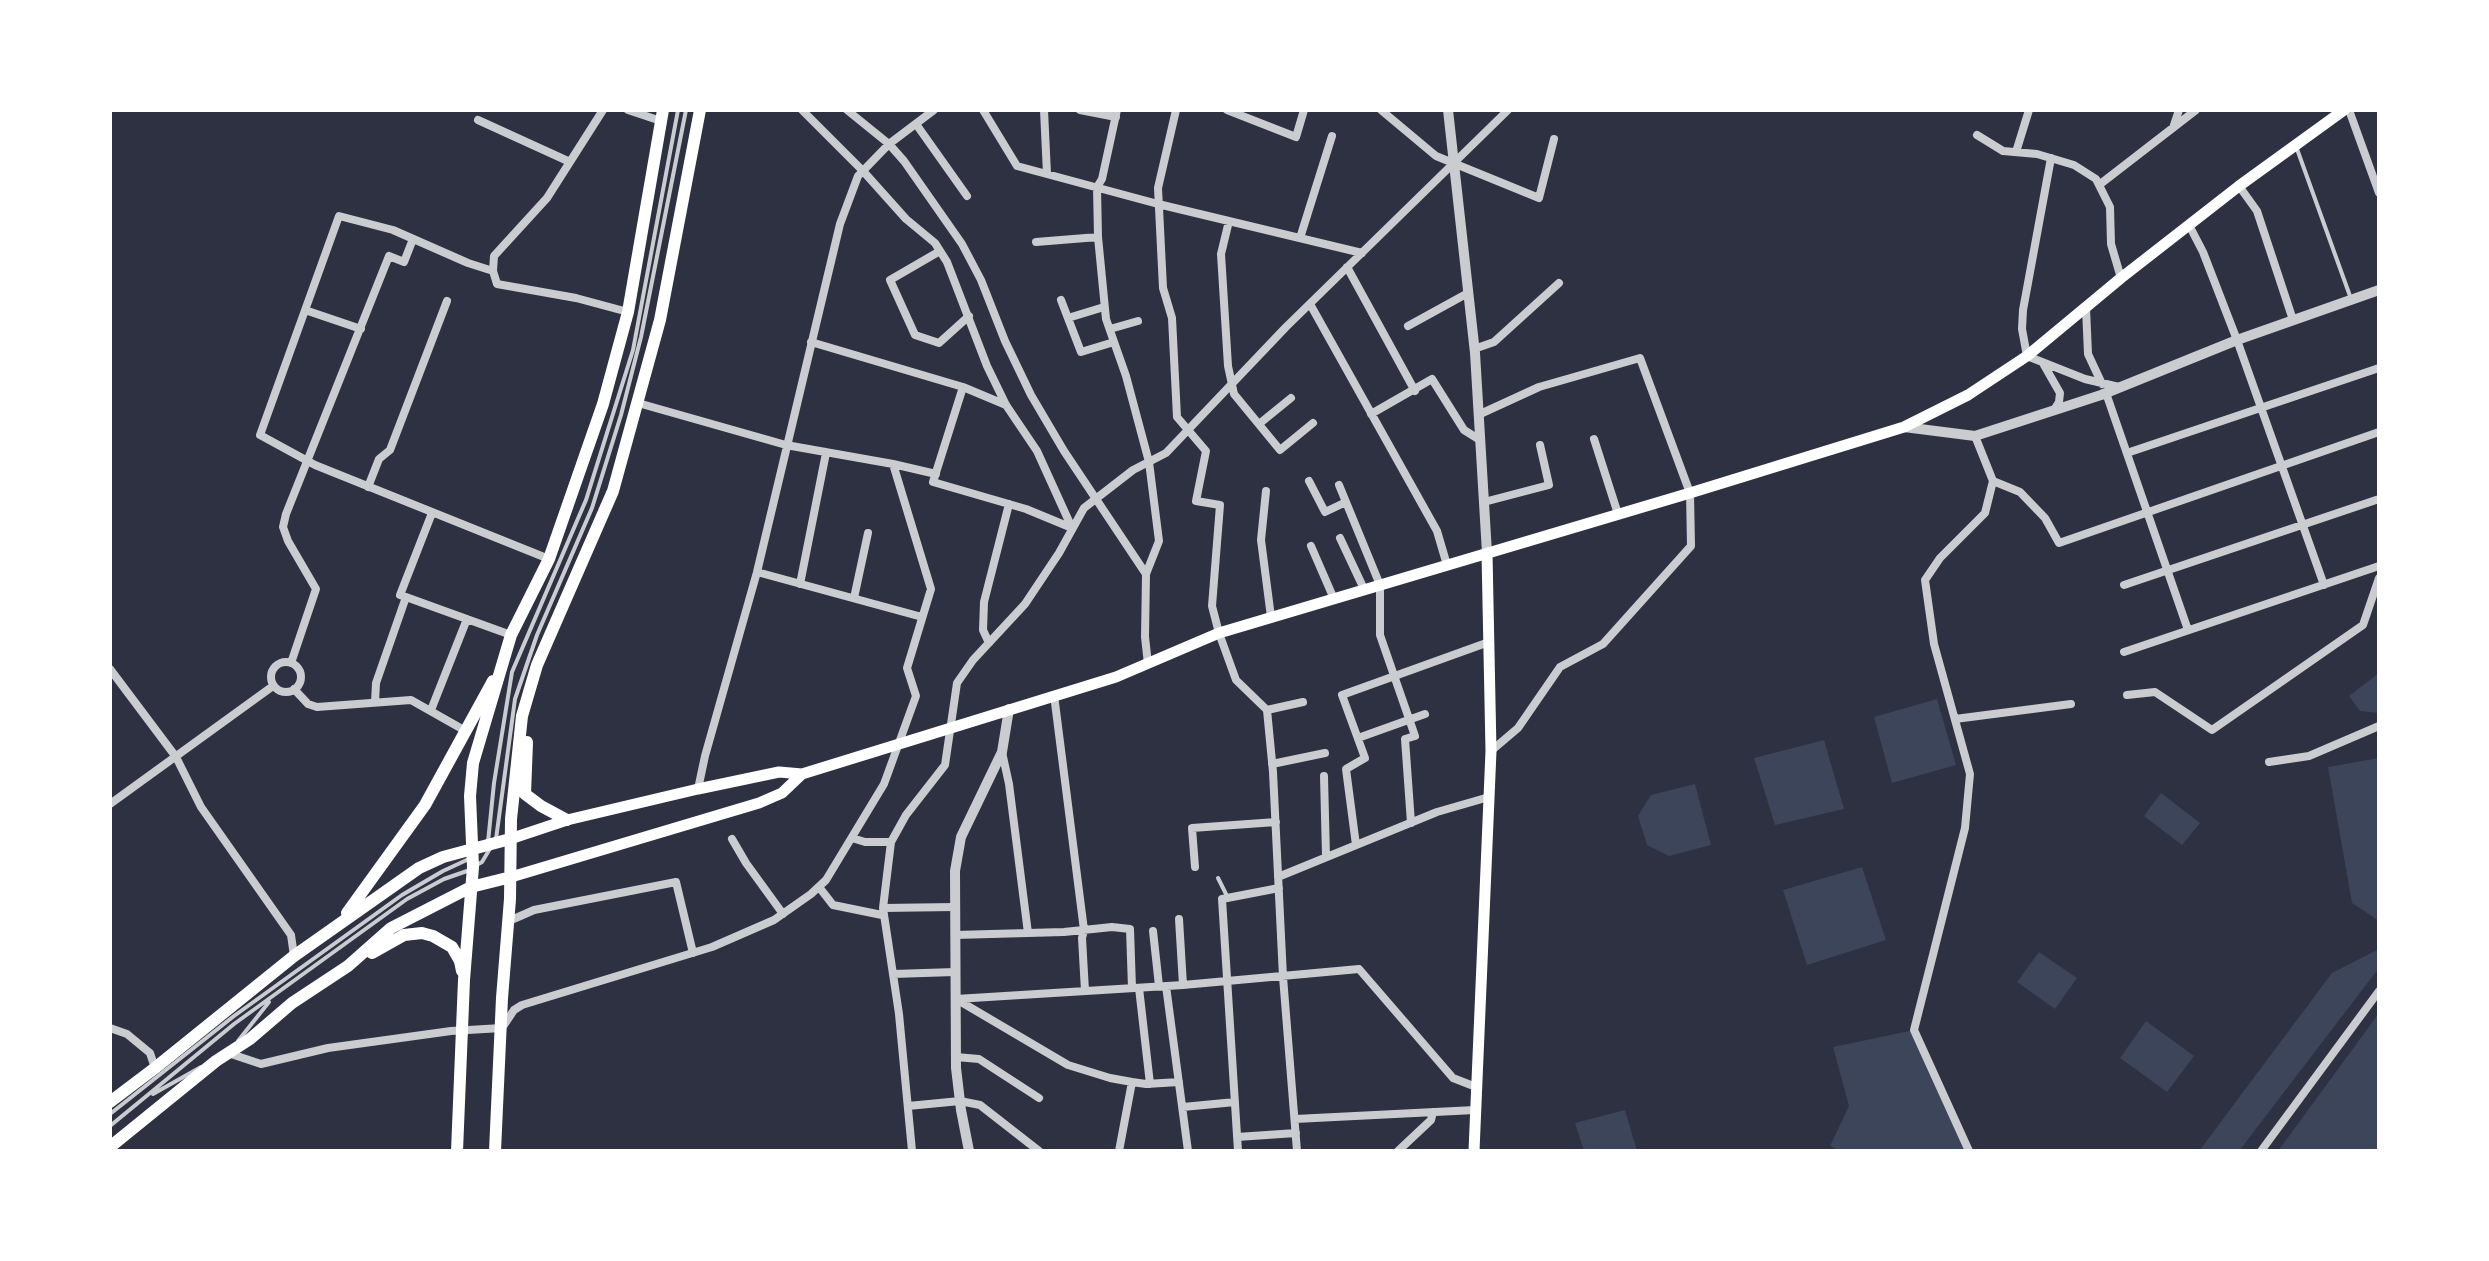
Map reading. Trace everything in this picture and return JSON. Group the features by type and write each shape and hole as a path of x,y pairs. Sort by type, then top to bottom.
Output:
{"main road":[{"path":"495,1151 513,781 522,716 537,665 614,491 660,320 700,110"},
{"path":"110,1102 294,956 419,868 442,857 478,853 567,820 698,789 779,772 802,774 1116,677 1219,633 1904,427 1968,395 2027,356 2239,186 2346,110"},
{"path":"456,1151 464,980 471,887 478,853 470,796 473,762 511,635 549,559 603,404 628,312 662,116"},
{"path":"1474,1151 1491,751 1487,553"},
{"path":"337,925 425,805 501,665"},
{"path":"537,665 527,735 525,794 567,820"},
{"path":"348,966 391,928 471,887 760,802 782,793 802,774"},
{"path":"110,1147 292,1003 404,934 422,933 452,947 464,980"}],"street":[{"path":"604,110 547,198 494,256 493,271 498,284 628,312"},
{"path":"628,110 662,116"},
{"path":"802,110 906,219 936,244 987,366 1006,405 1036,451 1072,528"},
{"path":"847,110 889,144 962,244 1032,395 1146,574"},
{"path":"698,789 756,572 840,224 858,176 889,144 934,110"},
{"path":"983,110 1017,166 1362,252"},
{"path":"1044,110 1047,174"},
{"path":"1080,110 1117,114 1097,187 1098,237 1104,307 1149,462 1159,542 1146,574 1148,664"},
{"path":"1176,110 1158,188 1158,204 1163,288 1172,318 1177,417 1206,450 1196,501 1220,505 1212,606 1219,633 1236,680 1268,710 1283,977 1298,1151"},
{"path":"1231,111 1296,137 1304,110"},
{"path":"1381,110 1436,156 1539,198 1554,139"},
{"path":"1448,110 1474,349 1487,553"},
{"path":"912,1151 900,1014 882,912 891,842 906,814 945,765 957,683 1025,604 1084,508 1133,470 1166,453 1310,304 1508,110"},
{"path":"2016,152 2029,110"},
{"path":"2173,128 2179,110"},
{"path":"2099,186 2196,110"},
{"path":"2346,110 2379,193"},
{"path":"478,120 570,162"},
{"path":"916,124 967,196"},
{"path":"1977,135 2003,150 2074,165 2096,179 2110,207 2111,244 2121,278"},
{"path":"1300,238 1332,136"},
{"path":"2051,158 2023,310 2027,356 2104,388"},
{"path":"2239,186 2257,212 2293,320"},
{"path":"493,271 394,230 339,216 260,435 307,461 549,559"},
{"path":"1229,220 1220,254 1228,366 1234,394 1280,450 1313,423"},
{"path":"2189,225 2237,340 2324,584"},
{"path":"1036,242 1098,237"},
{"path":"291,663 316,589 296,558 283,527 286,514 389,256 404,262 413,239"},
{"path":"940,251 890,280 915,335 938,343 969,316"},
{"path":"1347,267 1414,391"},
{"path":"1474,349 1494,342 1560,283"},
{"path":"1904,427 1974,436 2378,293"},
{"path":"1408,326 1468,294"},
{"path":"1061,300 1081,352 1114,342"},
{"path":"368,487 378,459 390,450 447,301"},
{"path":"1310,304 1437,531 1447,565"},
{"path":"1068,318 1104,307"},
{"path":"2086,308 2088,354 2104,388 2188,630"},
{"path":"305,310 361,329"},
{"path":"1110,329 1138,321"},
{"path":"811,342 962,387 1006,405"},
{"path":"1478,415 1539,387 1640,358 1690,493 1691,546 1603,644 1560,667 1518,728 1491,751"},
{"path":"2042,363 2060,393 2054,410"},
{"path":"2127,453 2379,368"},
{"path":"1372,414 1432,379 1464,430 1480,440"},
{"path":"962,387 933,482 1072,528"},
{"path":"1259,424 1291,398"},
{"path":"638,404 786,445 936,474"},
{"path":"1993,481 2020,492 2045,518 2059,543 2379,432"},
{"path":"1969,1151 1914,1030 1965,828 1970,774 1934,644 1924,580 1985,513 1993,481 1974,436"},
{"path":"1594,439 1618,514"},
{"path":"1484,502 1550,484 1540,445"},
{"path":"800,584 826,453"},
{"path":"222,1057 261,1064 328,1048 502,1028 514,1010 522,1006 693,953 774,920 819,887 884,784 916,696 907,668 930,589 893,464"},
{"path":"1309,481 1325,512 1346,502"},
{"path":"1338,485 1380,585 1380,636 1415,736 1405,739 1411,822"},
{"path":"1266,491 1261,540 1271,617"},
{"path":"2124,586 2379,499"},
{"path":"989,644 983,630 984,602 1009,504"},
{"path":"432,513 400,595 511,635"},
{"path":"854,598 868,533"},
{"path":"1340,538 1364,590"},
{"path":"1311,546 1334,599"},
{"path":"2124,652 2379,566"},
{"path":"756,572 922,617"},
{"path":"2127,695 2155,692 2212,730 2363,626 2379,578"},
{"path":"376,702 376,683 406,597"},
{"path":"431,710 467,619"},
{"path":"1356,845 1346,769 1365,758 1342,695 1489,642"},
{"path":"274,686 274,668 291,663 297,666 301,678 294,689"},
{"path":"110,669 176,757 201,807 291,935 294,956"},
{"path":"274,686 294,689"},
{"path":"110,804 274,686"},
{"path":"294,689 308,704 317,707 411,700 464,730"},
{"path":"1054,695 1084,930 1085,991"},
{"path":"1268,710 1303,702"},
{"path":"1954,719 2072,704"},
{"path":"969,1151 956,1057 955,871 962,837 1002,752 1010,710"},
{"path":"1358,738 1426,714"},
{"path":"2269,762 2308,756 2379,726"},
{"path":"1002,752 1028,933"},
{"path":"1272,764 1325,753"},
{"path":"1324,776 1326,857"},
{"path":"1278,877 1437,812 1489,797"},
{"path":"1195,867 1192,828 1276,822"},
{"path":"852,838 891,842"},
{"path":"732,839 783,914"},
{"path":"508,921 534,910 676,882 693,953"},
{"path":"819,887 833,905 882,912 954,908"},
{"path":"1238,1151 1222,899 1279,888"},
{"path":"1179,919 1183,984"},
{"path":"954,935 1130,929 1150,1084"},
{"path":"1154,931 1188,1151"},
{"path":"956,998 1359,969 1453,1078 1476,1086"},
{"path":"893,974 955,972"},
{"path":"2261,1151 2379,992"},
{"path":"956,998 1068,1065 1132,1082 1179,1082"},
{"path":"110,1028 127,1034 150,1053 156,1068"},
{"path":"956,1057 979,1060 1038,1098"},
{"path":"1119,1151 1132,1082"},
{"path":"1183,1107 1235,1102"},
{"path":"908,1106 980,1104 1039,1151"},
{"path":"1295,1119 1475,1110"},
{"path":"1398,1151 1431,1120 1432,1112"},
{"path":"1237,1137 1296,1133"}],"lane":[{"path":"110,1126 234,1024 407,899 478,853 488,842 512,672 586,500 634,350 678,110"},
{"path":"110,1114 234,1016 402,894 478,853 498,831 515,699 537,634 592,508 621,415 641,337 686,110"},
{"path":"2296,145 2352,300"},
{"path":"1218,878 1228,898"},
{"path":"140,1102 222,1057 272,998"}],"shaded area":[{"path":"2379,673 2379,713 2360,711 2349,696"},
{"path":"1937,699 1956,765 1892,783 1874,717"},
{"path":"1824,740 1844,809 1775,825 1754,758"},
{"path":"2379,758 2379,921 2352,903 2328,767"},
{"path":"1695,784 1711,845 1669,856 1647,845 1638,816 1651,795"},
{"path":"2161,793 2200,823 2182,845 2144,816"},
{"path":"1862,867 1886,940 1807,965 1783,890"},
{"path":"2379,949 2379,968 2239,1151 2199,1151 2332,973"},
{"path":"2039,952 2077,978 2055,1009 2017,982"},
{"path":"2379,1013 2379,1151 2278,1151"},
{"path":"2146,1021 2194,1056 2167,1092 2120,1058"},
{"path":"1914,1030 1969,1151 1840,1151 1830,1146 1849,1106 1833,1047"},
{"path":"1625,1110 1637,1151 1584,1151 1575,1123"}]}
